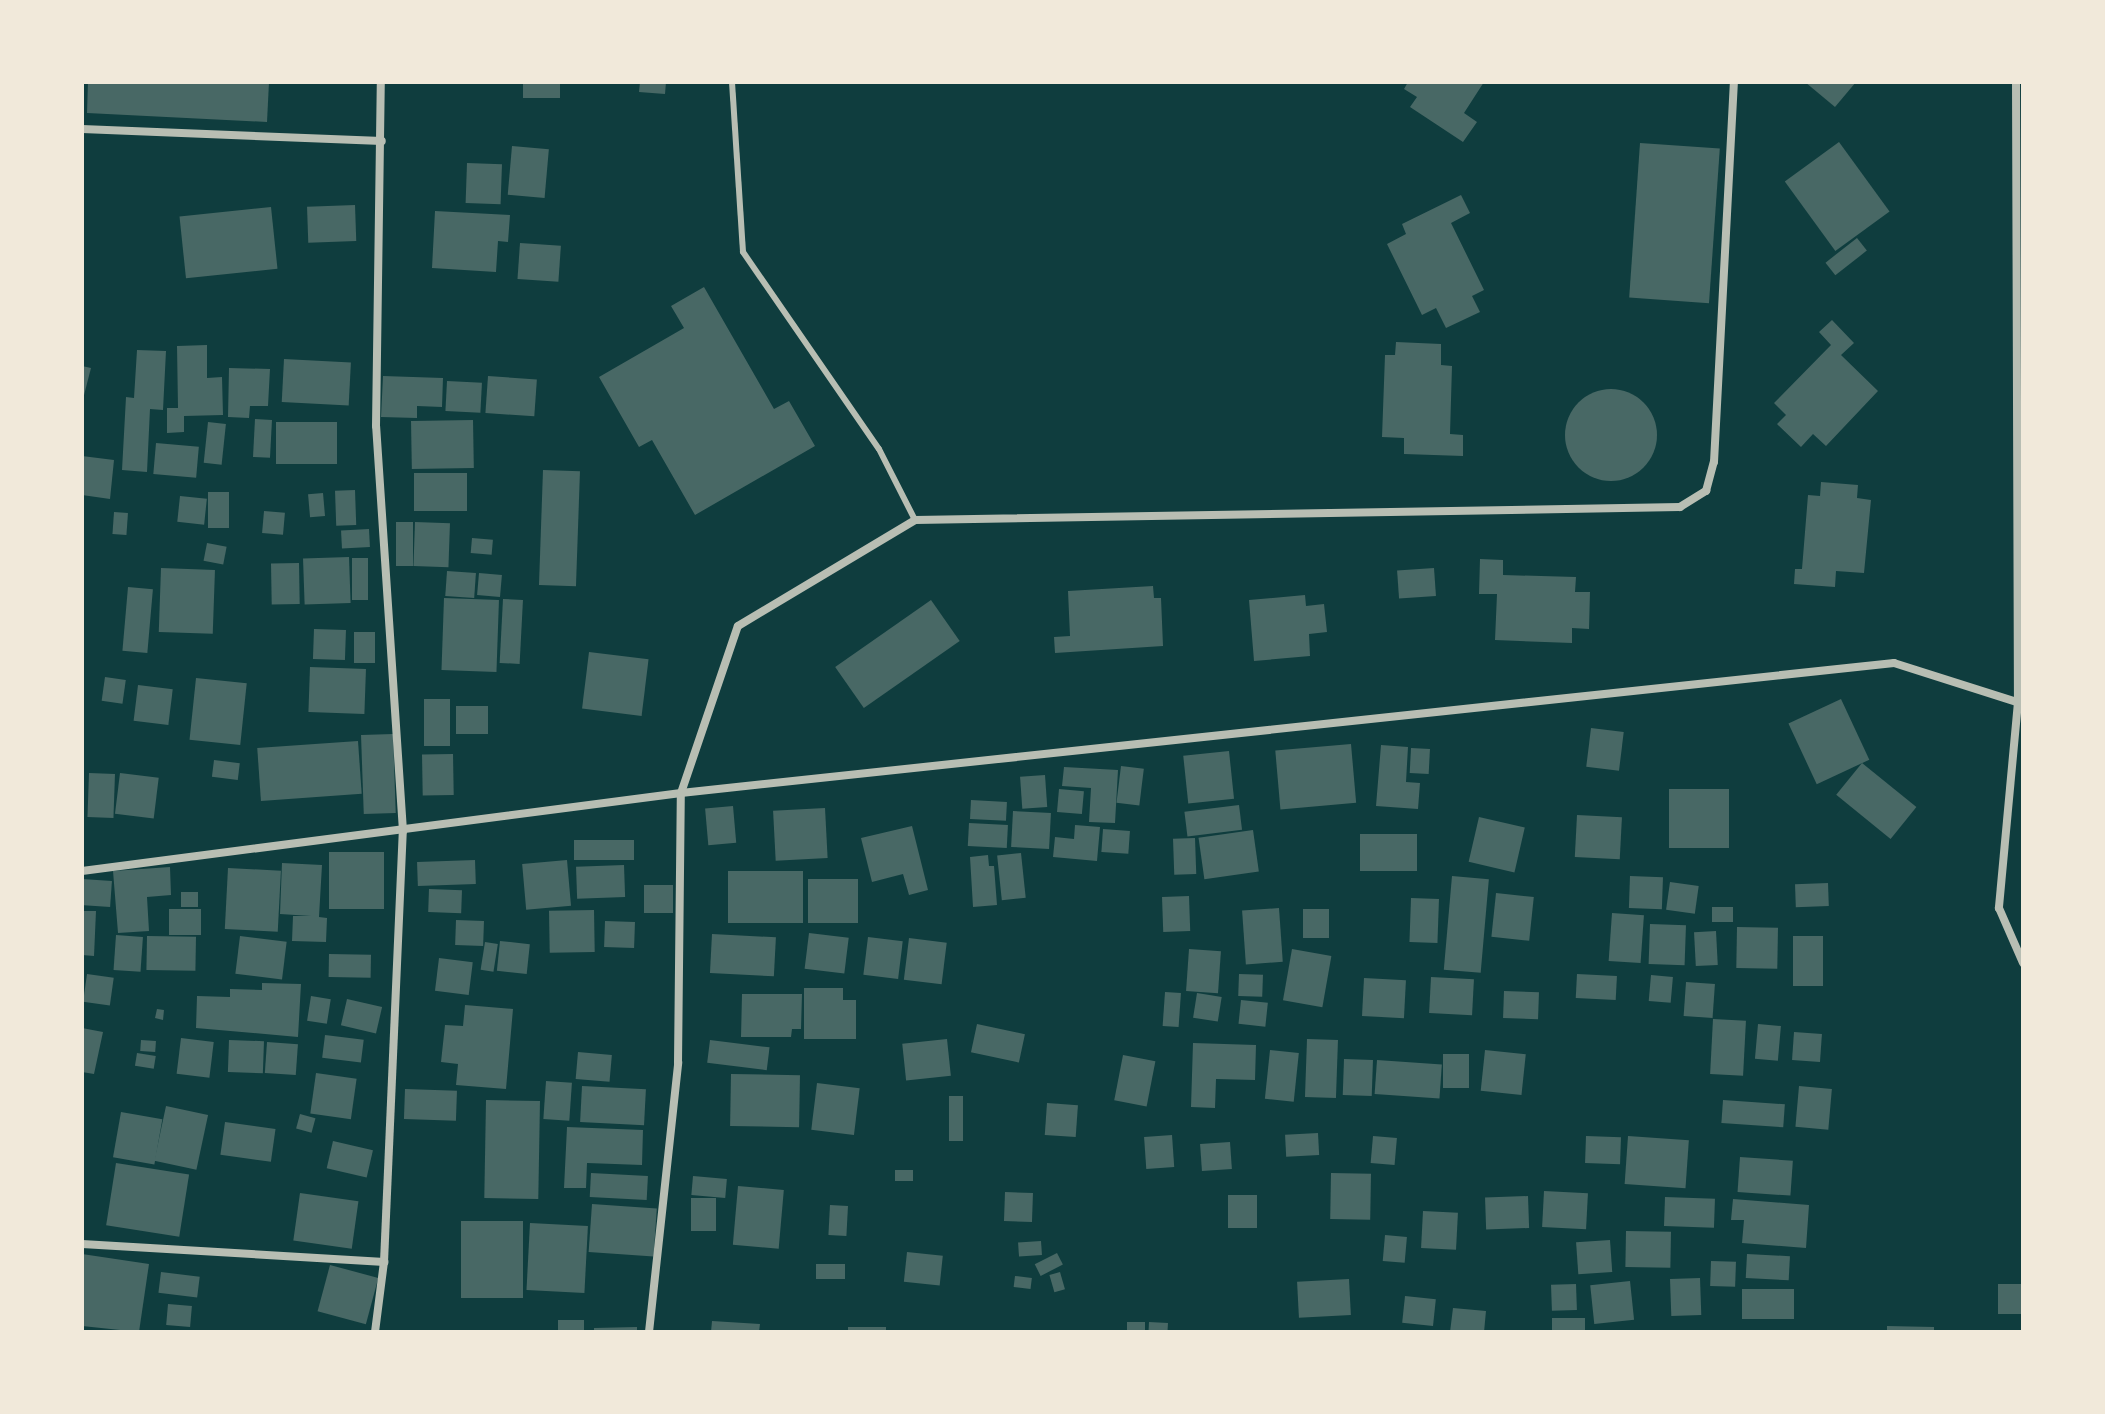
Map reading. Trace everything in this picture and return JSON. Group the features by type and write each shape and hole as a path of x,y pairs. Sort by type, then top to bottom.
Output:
{"street":[{"path":"375,1332 384,1262 403,831 376,426 381,82"},
{"path":"649,1332 678,1063 681,793 738,626 915,520 1680,507 1706,491 1714,462 1734,82"},
{"path":"2016,82 2021,703 1999,908 2023,963"},
{"path":"82,129 382,141"},
{"path":"82,871 681,793 1894,663 2021,703"},
{"path":"82,1244 384,1262"}],"lane":[{"path":"732,82 743,252 879,449 915,520"}],"building":[{"path":"88,82 269,82 267,122 87,113"},
{"path":"523,82 560,82 560,98 523,98"},
{"path":"640,82 666,82 665,94 639,92"},
{"path":"1408,82 1484,82 1464,113 1477,122 1463,142 1410,107 1417,97 1404,89"},
{"path":"1805,82 1856,82 1835,107"},
{"path":"1839,142 1890,212 1835,251 1785,181"},
{"path":"1640,143 1720,149 1709,303 1629,298"},
{"path":"512,146 549,149 545,198 508,195"},
{"path":"467,163 502,164 501,204 466,203"},
{"path":"1461,195 1470,213 1451,223 1484,290 1472,296 1480,312 1446,328 1436,308 1422,315 1387,244 1406,234 1402,224"},
{"path":"355,205 356,241 308,243 307,207"},
{"path":"271,207 277,269 186,278 180,217"},
{"path":"435,211 510,215 508,242 498,241 496,272 432,268"},
{"path":"1857,238 1867,251 1835,275 1825,263"},
{"path":"520,243 561,246 558,282 517,279"},
{"path":"704,287 774,409 789,401 815,446 695,515 652,440 639,447 599,377 684,328 671,306"},
{"path":"1832,320 1854,343 1841,355 1878,391 1826,446 1813,434 1801,447 1777,424 1786,415 1774,403 1831,345 1819,332"},
{"path":"1396,342 1441,344 1441,365 1452,366 1450,434 1463,435 1463,456 1404,454 1404,438 1382,437 1385,355 1395,355"},
{"path":"207,345 207,378 222,377 223,415 184,416 184,432 167,433 167,408 178,408 177,346"},
{"path":"137,350 166,351 163,410 150,409 147,472 122,470 126,397 134,398"},
{"path":"284,359 351,363 349,405 282,402"},
{"path":"82,366 91,368 83,399 82,399"},
{"path":"229,368 270,369 268,406 250,406 249,418 228,417"},
{"path":"383,376 443,378 442,407 417,406 417,418 381,417"},
{"path":"488,376 537,379 534,416 485,413"},
{"path":"447,381 482,383 480,413 445,411"},
{"path":"1611,389 1628,393 1643,403 1653,418 1657,435 1653,452 1643,467 1628,477 1611,481 1594,477 1579,467 1569,452 1565,435 1569,418 1579,403 1594,393"},
{"path":"255,419 272,420 270,458 253,457"},
{"path":"473,420 474,468 412,469 411,421"},
{"path":"208,422 226,424 222,465 204,463"},
{"path":"276,422 337,422 337,464 276,464"},
{"path":"156,443 199,447 196,478 153,474"},
{"path":"82,456 114,460 110,499 82,495"},
{"path":"543,470 580,471 576,586 539,585"},
{"path":"414,473 467,473 467,511 414,511"},
{"path":"1821,482 1858,485 1857,498 1871,500 1864,573 1836,571 1835,587 1794,584 1795,569 1802,569 1808,495 1820,496"},
{"path":"355,490 356,525 336,526 335,491"},
{"path":"208,492 229,492 229,528 208,528"},
{"path":"323,493 325,516 310,517 308,494"},
{"path":"180,496 207,499 204,525 177,522"},
{"path":"264,511 285,513 283,535 262,533"},
{"path":"114,512 128,513 126,535 112,534"},
{"path":"396,522 413,522 413,566 396,566"},
{"path":"415,522 450,523 448,567 413,566"},
{"path":"369,529 370,547 342,548 341,530"},
{"path":"472,538 493,540 492,555 471,553"},
{"path":"207,543 227,547 223,564 204,561"},
{"path":"349,557 351,603 305,605 303,559"},
{"path":"352,558 368,558 368,600 352,600"},
{"path":"1480,559 1503,560 1503,575 1576,577 1575,592 1590,592 1589,629 1572,628 1572,643 1495,640 1497,594 1479,594"},
{"path":"271,563 299,563 300,604 272,604"},
{"path":"161,568 215,570 213,634 159,632"},
{"path":"1434,568 1436,596 1399,599 1397,571"},
{"path":"447,571 476,573 474,598 445,596"},
{"path":"479,573 502,575 500,597 477,595"},
{"path":"1153,586 1154,598 1161,598 1163,646 1055,653 1054,637 1070,636 1068,591"},
{"path":"128,587 153,589 147,653 122,651"},
{"path":"1305,595 1306,606 1324,604 1327,632 1309,634 1310,656 1254,661 1249,600"},
{"path":"444,598 499,600 496,672 441,670"},
{"path":"503,599 523,600 520,664 500,663"},
{"path":"931,600 960,641 864,708 835,667"},
{"path":"314,629 346,630 345,660 313,659"},
{"path":"354,632 375,632 375,663 354,663"},
{"path":"589,652 649,659 642,716 582,709"},
{"path":"310,667 366,669 364,714 308,712"},
{"path":"105,677 126,680 122,704 102,701"},
{"path":"196,678 247,683 240,745 190,740"},
{"path":"138,685 173,689 168,725 134,721"},
{"path":"424,699 450,699 450,746 424,746"},
{"path":"1841,699 1869,760 1817,784 1788,724"},
{"path":"456,706 488,706 488,734 456,734"},
{"path":"1591,728 1624,732 1619,771 1586,767"},
{"path":"393,734 396,813 364,814 361,735"},
{"path":"358,741 362,794 261,801 257,748"},
{"path":"1351,744 1356,803 1280,809 1275,751"},
{"path":"1381,745 1408,747 1406,782 1420,783 1418,809 1376,806"},
{"path":"1411,748 1430,749 1429,774 1410,773"},
{"path":"1229,751 1234,799 1188,804 1183,756"},
{"path":"453,754 454,795 423,796 422,755"},
{"path":"214,760 240,763 238,780 212,777"},
{"path":"1862,763 1916,807 1891,839 1836,795"},
{"path":"1121,766 1144,769 1139,806 1116,803"},
{"path":"1064,767 1118,770 1115,823 1089,822 1091,788 1062,786"},
{"path":"89,773 115,774 113,818 87,817"},
{"path":"120,773 159,778 154,818 115,814"},
{"path":"1045,775 1047,807 1022,809 1020,777"},
{"path":"1059,789 1084,791 1082,814 1057,812"},
{"path":"1669,789 1729,789 1729,848 1669,848"},
{"path":"971,800 1007,802 1006,821 970,819"},
{"path":"1239,805 1242,830 1187,837 1184,812"},
{"path":"733,806 736,843 708,845 705,808"},
{"path":"825,808 828,858 776,861 773,811"},
{"path":"1013,811 1051,813 1049,849 1011,847"},
{"path":"1577,815 1622,817 1620,859 1575,857"},
{"path":"1479,817 1525,828 1514,872 1469,862"},
{"path":"969,823 1008,825 1007,848 968,846"},
{"path":"1075,825 1100,827 1097,861 1053,857 1055,837 1074,839"},
{"path":"912,826 928,890 909,895 903,874 872,882 861,838"},
{"path":"1103,829 1130,831 1128,854 1101,852"},
{"path":"1253,830 1259,872 1204,879 1199,838"},
{"path":"1360,834 1417,834 1417,871 1360,871"},
{"path":"1195,838 1196,874 1174,875 1173,839"},
{"path":"574,840 634,840 634,860 574,860"},
{"path":"329,852 384,852 384,909 329,909"},
{"path":"1021,853 1026,898 1002,900 997,856"},
{"path":"988,855 989,866 994,866 997,905 973,907 970,857"},
{"path":"475,860 476,884 418,886 417,862"},
{"path":"567,860 571,906 526,910 522,864"},
{"path":"282,863 322,865 319,917 327,918 326,942 292,941 293,916 311,916 280,914"},
{"path":"624,865 625,897 577,899 576,867"},
{"path":"170,867 171,895 147,897 149,931 118,933 113,871"},
{"path":"228,868 281,871 278,932 225,929"},
{"path":"728,871 803,871 803,923 728,923"},
{"path":"1452,876 1489,879 1481,973 1444,970"},
{"path":"1630,876 1663,877 1662,909 1629,908"},
{"path":"82,879 112,881 110,907 82,905"},
{"path":"808,879 858,879 858,923 808,923"},
{"path":"1670,882 1699,886 1695,914 1666,910"},
{"path":"1828,883 1829,906 1796,907 1795,884"},
{"path":"644,885 673,885 673,913 644,913"},
{"path":"429,889 462,890 461,913 428,912"},
{"path":"181,892 198,892 198,907 181,907"},
{"path":"1496,893 1534,897 1529,941 1491,937"},
{"path":"1189,896 1190,931 1163,932 1162,897"},
{"path":"1411,898 1439,899 1437,943 1409,942"},
{"path":"1712,907 1733,907 1733,922 1712,922"},
{"path":"1279,908 1283,962 1246,964 1242,911"},
{"path":"169,909 201,909 201,935 169,935"},
{"path":"1303,909 1329,909 1329,938 1303,938"},
{"path":"594,910 595,952 550,953 549,911"},
{"path":"82,911 96,911 94,956 82,955"},
{"path":"1612,913 1644,915 1641,963 1609,961"},
{"path":"456,920 484,921 483,946 455,945"},
{"path":"605,921 635,922 634,948 604,947"},
{"path":"1650,924 1686,925 1685,965 1649,964"},
{"path":"1737,927 1778,928 1777,969 1736,968"},
{"path":"1716,931 1718,965 1696,966 1694,932"},
{"path":"809,933 849,938 844,974 805,969"},
{"path":"712,934 776,937 774,976 710,973"},
{"path":"116,935 143,937 140,972 114,970"},
{"path":"147,936 196,937 195,971 146,970"},
{"path":"240,936 287,942 282,979 235,974"},
{"path":"1793,936 1823,936 1823,986 1793,986"},
{"path":"868,937 903,941 898,979 863,975"},
{"path":"909,938 947,943 942,984 904,980"},
{"path":"500,941 530,944 527,974 497,971"},
{"path":"485,942 498,944 493,972 481,970"},
{"path":"1189,949 1221,951 1218,993 1186,991"},
{"path":"1292,949 1331,956 1322,1007 1283,1000"},
{"path":"329,954 371,955 371,978 329,977"},
{"path":"439,958 473,962 469,995 435,991"},
{"path":"87,974 114,978 110,1005 83,1002"},
{"path":"1239,974 1263,975 1262,997 1238,996"},
{"path":"1577,974 1617,976 1616,1000 1576,998"},
{"path":"1651,975 1673,977 1671,1003 1649,1001"},
{"path":"1431,977 1474,979 1472,1015 1429,1013"},
{"path":"1364,978 1406,980 1404,1018 1362,1016"},
{"path":"1686,982 1715,984 1713,1018 1684,1016"},
{"path":"262,983 301,984 298,1037 196,1028 197,996 230,997 230,989 262,990"},
{"path":"804,988 843,988 843,1000 856,1000 856,1039 804,1039"},
{"path":"1504,991 1539,992 1538,1019 1503,1018"},
{"path":"1165,992 1181,993 1179,1027 1163,1026"},
{"path":"1197,993 1222,997 1218,1022 1193,1018"},
{"path":"742,994 802,994 801,1029 792,1029 791,1037 741,1037"},
{"path":"311,996 331,999 327,1024 307,1021"},
{"path":"347,999 382,1007 376,1033 341,1025"},
{"path":"1241,1000 1268,1003 1265,1027 1238,1024"},
{"path":"465,1005 513,1009 506,1089 456,1085 458,1064 441,1062 445,1025 463,1026"},
{"path":"157,1009 164,1010 163,1020 155,1018"},
{"path":"1713,1019 1746,1021 1743,1076 1710,1074"},
{"path":"977,1024 1025,1034 1019,1063 971,1052"},
{"path":"1758,1024 1781,1026 1778,1061 1755,1059"},
{"path":"82,1028 103,1032 94,1074 82,1072"},
{"path":"1794,1032 1822,1034 1820,1062 1792,1060"},
{"path":"325,1035 364,1040 361,1063 322,1058"},
{"path":"181,1038 214,1042 209,1078 177,1074"},
{"path":"947,1039 951,1076 906,1081 902,1044"},
{"path":"1307,1039 1338,1040 1336,1098 1305,1097"},
{"path":"141,1040 156,1041 155,1052 140,1051"},
{"path":"229,1040 264,1041 263,1073 228,1072"},
{"path":"710,1040 770,1047 767,1070 707,1063"},
{"path":"267,1042 298,1044 296,1075 265,1073"},
{"path":"1193,1043 1256,1045 1255,1080 1216,1079 1215,1108 1191,1107"},
{"path":"1270,1050 1299,1053 1294,1102 1265,1099"},
{"path":"1485,1050 1526,1054 1521,1095 1481,1091"},
{"path":"578,1052 612,1055 610,1082 576,1079"},
{"path":"137,1053 156,1056 154,1069 135,1066"},
{"path":"1443,1054 1469,1054 1469,1088 1443,1088"},
{"path":"1123,1055 1155,1061 1147,1106 1114,1100"},
{"path":"1344,1059 1373,1060 1372,1096 1343,1095"},
{"path":"1377,1060 1442,1065 1439,1098 1375,1094"},
{"path":"316,1073 357,1079 351,1119 310,1114"},
{"path":"731,1074 800,1075 799,1127 730,1126"},
{"path":"546,1081 572,1083 569,1121 543,1119"},
{"path":"817,1083 860,1088 854,1135 811,1130"},
{"path":"582,1086 646,1089 644,1125 580,1122"},
{"path":"1799,1086 1832,1089 1828,1130 1795,1127"},
{"path":"405,1089 457,1091 456,1121 404,1119"},
{"path":"949,1096 963,1096 963,1141 949,1141"},
{"path":"486,1100 540,1101 538,1199 484,1198"},
{"path":"1723,1100 1785,1104 1783,1127 1721,1123"},
{"path":"1047,1103 1078,1105 1076,1137 1045,1135"},
{"path":"166,1106 208,1115 196,1170 154,1161"},
{"path":"121,1112 162,1119 154,1165 113,1157"},
{"path":"300,1114 315,1118 312,1133 296,1128"},
{"path":"225,1122 276,1129 271,1162 220,1155"},
{"path":"567,1127 643,1130 642,1165 587,1163 586,1188 564,1188"},
{"path":"1318,1133 1319,1155 1286,1157 1285,1135"},
{"path":"1172,1135 1174,1167 1146,1169 1144,1137"},
{"path":"1373,1136 1397,1138 1395,1165 1371,1163"},
{"path":"1586,1136 1621,1137 1620,1164 1585,1163"},
{"path":"1628,1136 1689,1140 1686,1188 1625,1184"},
{"path":"333,1141 373,1150 367,1178 327,1168"},
{"path":"1230,1142 1232,1169 1202,1171 1200,1144"},
{"path":"1740,1157 1793,1161 1790,1196 1738,1192"},
{"path":"116,1163 189,1175 179,1237 106,1225"},
{"path":"895,1170 913,1170 913,1181 895,1181"},
{"path":"591,1173 648,1176 647,1200 590,1197"},
{"path":"1331,1173 1371,1174 1370,1220 1330,1219"},
{"path":"693,1176 727,1179 725,1198 691,1195"},
{"path":"738,1186 784,1190 779,1249 733,1245"},
{"path":"1544,1191 1588,1193 1586,1229 1542,1227"},
{"path":"1005,1192 1033,1193 1032,1222 1004,1221"},
{"path":"300,1193 358,1201 352,1249 293,1241"},
{"path":"1228,1195 1257,1195 1257,1228 1228,1228"},
{"path":"1528,1196 1529,1228 1486,1229 1485,1198"},
{"path":"1665,1197 1715,1199 1714,1228 1664,1226"},
{"path":"691,1198 716,1198 716,1231 691,1231"},
{"path":"1733,1199 1809,1205 1806,1248 1742,1243 1744,1220 1731,1220"},
{"path":"592,1204 657,1209 653,1256 589,1252"},
{"path":"830,1205 848,1206 846,1236 828,1235"},
{"path":"1423,1211 1458,1213 1456,1250 1421,1248"},
{"path":"461,1221 523,1221 523,1298 461,1298"},
{"path":"530,1223 588,1226 584,1293 526,1290"},
{"path":"1626,1231 1671,1232 1670,1268 1625,1267"},
{"path":"1385,1235 1407,1237 1405,1263 1383,1261"},
{"path":"1610,1240 1612,1272 1578,1274 1576,1242"},
{"path":"1041,1241 1042,1255 1019,1257 1018,1243"},
{"path":"907,1252 943,1256 940,1286 904,1282"},
{"path":"1057,1253 1063,1265 1041,1276 1035,1264"},
{"path":"82,1254 149,1264 139,1332 82,1326"},
{"path":"1747,1254 1790,1256 1789,1280 1746,1278"},
{"path":"1711,1261 1736,1262 1735,1287 1710,1286"},
{"path":"816,1264 845,1264 845,1279 816,1279"},
{"path":"330,1265 378,1278 366,1324 318,1311"},
{"path":"161,1272 200,1277 197,1298 158,1293"},
{"path":"1060,1272 1065,1289 1054,1292 1049,1275"},
{"path":"1015,1276 1032,1278 1031,1289 1014,1287"},
{"path":"1700,1278 1701,1315 1671,1316 1670,1279"},
{"path":"1349,1279 1351,1315 1299,1318 1297,1282"},
{"path":"1630,1281 1634,1320 1594,1324 1590,1285"},
{"path":"1576,1284 1577,1310 1552,1311 1551,1285"},
{"path":"1998,1284 2023,1284 2023,1314 1998,1314"},
{"path":"1742,1289 1794,1289 1794,1319 1742,1319"},
{"path":"1405,1296 1436,1299 1433,1326 1402,1323"},
{"path":"168,1304 192,1306 190,1327 166,1325"},
{"path":"1453,1308 1486,1311 1484,1332 1450,1332"},
{"path":"1552,1318 1585,1318 1585,1332 1552,1332"},
{"path":"558,1320 584,1320 584,1332 558,1332"},
{"path":"712,1321 760,1324 759,1332 711,1332"},
{"path":"1127,1322 1145,1322 1145,1332 1127,1332"},
{"path":"1149,1322 1168,1323 1168,1332 1148,1332"},
{"path":"1887,1326 1934,1327 1934,1332 1887,1332"},
{"path":"637,1327 637,1332 594,1332 594,1328"},
{"path":"848,1327 886,1327 886,1332 848,1332"}]}
